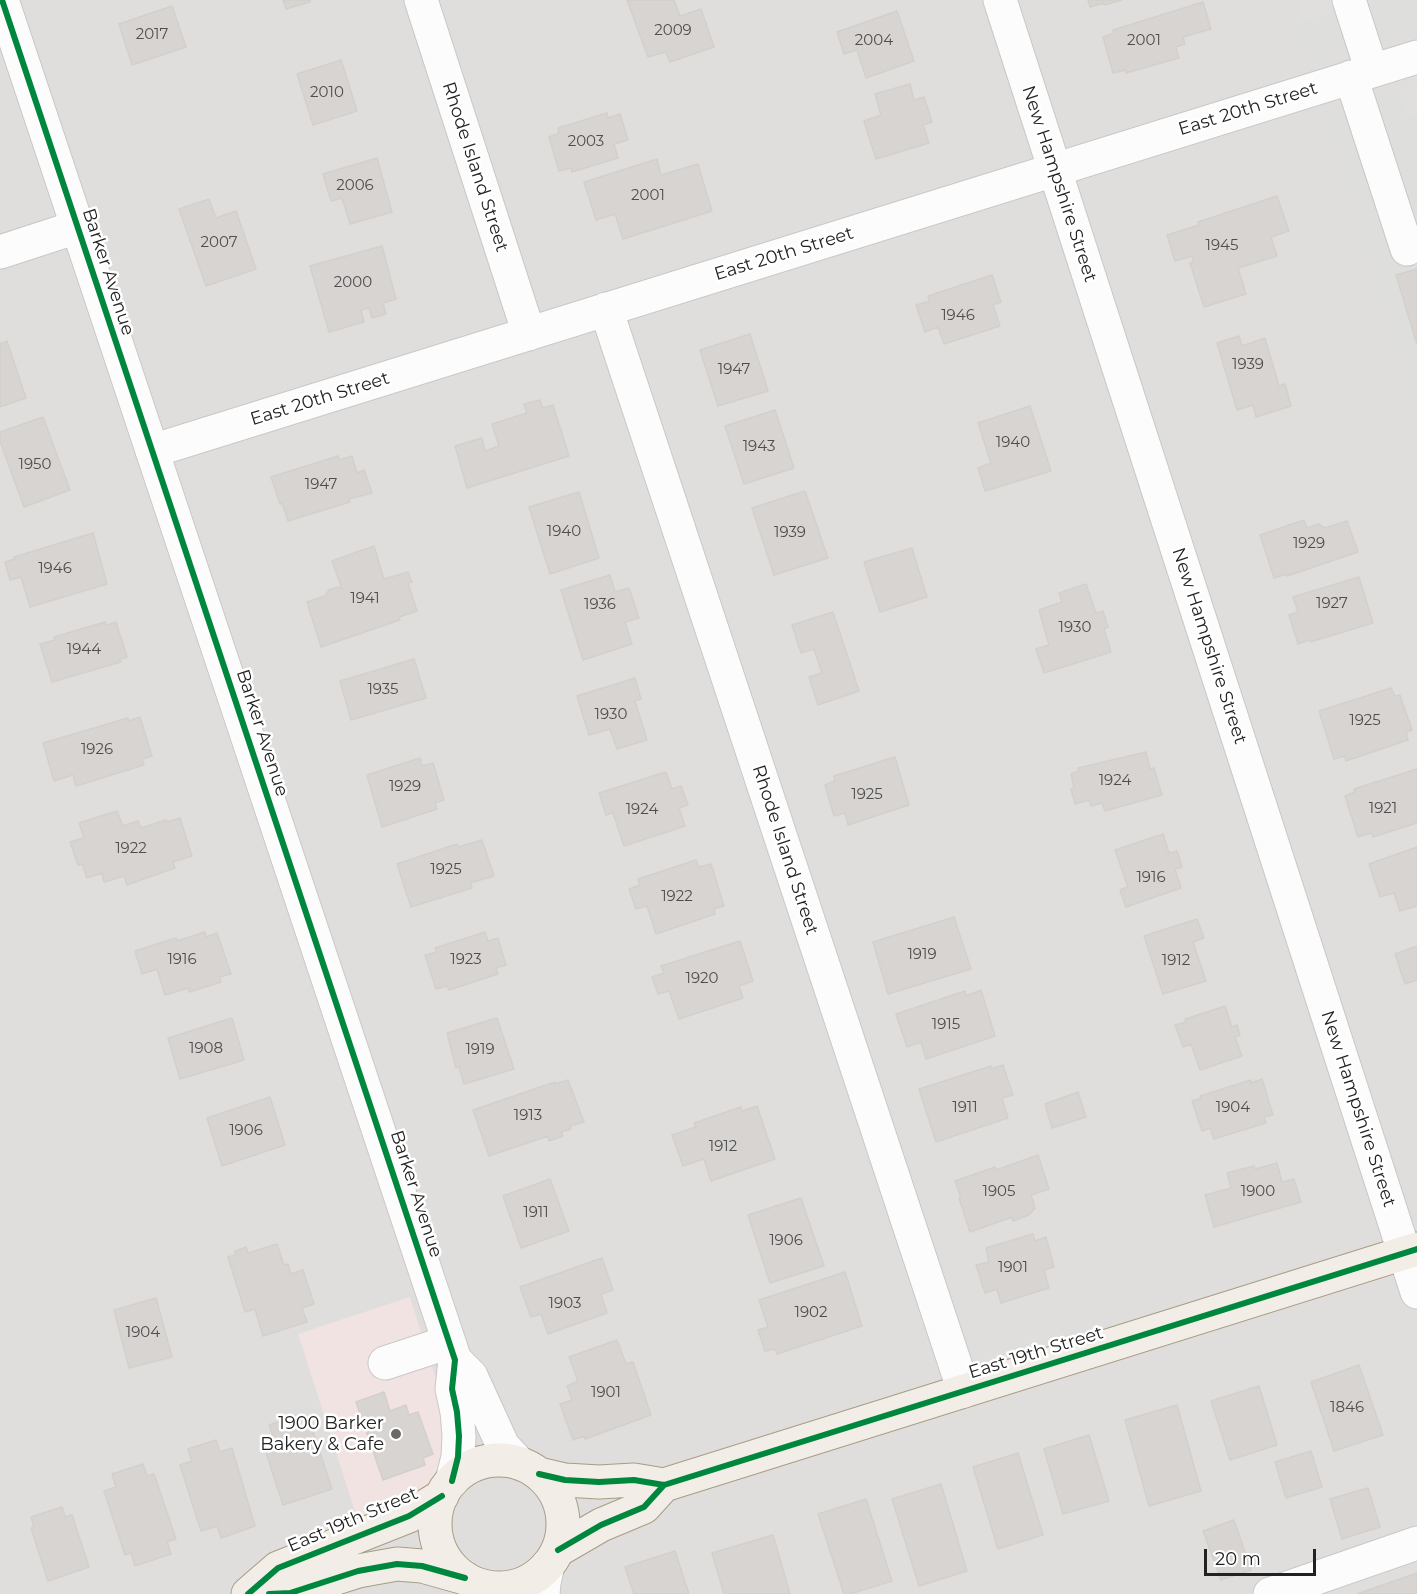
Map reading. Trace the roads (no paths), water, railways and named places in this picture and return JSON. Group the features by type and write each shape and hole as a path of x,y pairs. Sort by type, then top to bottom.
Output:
{"main road":[{"name":"East 19th Street","path":"529,1468 565,1480 599,1482 634,1480 664,1485 1411,1251"},
{"path":"477,1586 451,1566 441,1551 436,1532 436,1514 447,1489 467,1469 484,1462 502,1460 529,1468 548,1483 558,1498 563,1515 562,1533 550,1570"},
{"path":"268,1594 290,1593 358,1571 396,1564 422,1566 477,1586 501,1588 519,1584 550,1570 602,1525 644,1507 664,1485"},
{"name":"East 19th Street","path":"248,1594 278,1568 409,1516 447,1489"}],"street":[{"name":"Barker Avenue","path":"2,0 452,1351 452,1389 459,1436 458,1457 447,1489"},
{"name":"Rhode Island Street","path":"421,0 529,334"},
{"name":"New Hampshire Street","path":"1000,0 1411,1251 1417,1292"},
{"path":"1349,0 1362,74 1407,249"},
{"name":"East 20th Street","path":"152,451 1417,57"},
{"path":"0,252 78,227"},
{"name":"Rhode Island Street","path":"606,309 964,1391"},
{"name":"Barker Avenue","path":"452,1351 471,1376 503,1446 529,1468"},
{"path":"385,1363 452,1351"},
{"path":"1270,1594 1417,1542"}],"place":[{"name":"1900 Barker Bakery & Cafe","path":"396,1434"}]}
